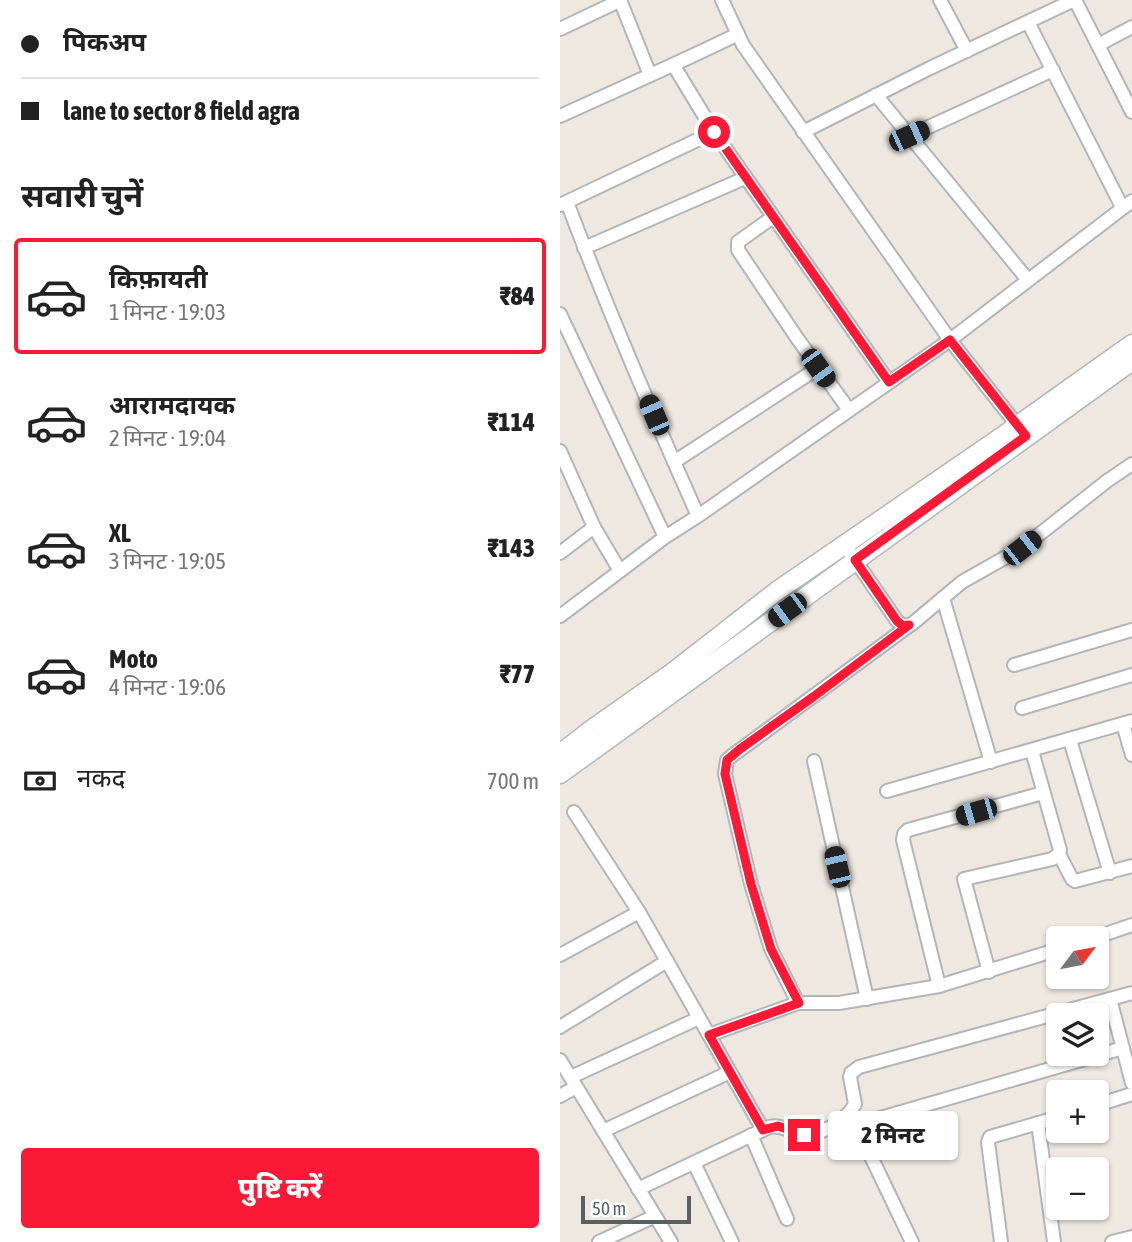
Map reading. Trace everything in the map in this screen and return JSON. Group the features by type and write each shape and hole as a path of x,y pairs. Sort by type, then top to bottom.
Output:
{"street":[{"path":"560,29 621,0 650,75"},
{"path":"722,0 743,45 803,132 950,340 1021,431"},
{"path":"940,0 967,51"},
{"path":"803,132 1075,0 1132,112"},
{"path":"560,616 665,537 950,340 1127,204 1028,22"},
{"path":"1098,45 1132,27"},
{"path":"560,116 674,66 738,34"},
{"path":"674,66 714,132 889,382"},
{"path":"909,136 1053,70"},
{"path":"876,95 1028,280"},
{"path":"698,516 563,204 714,132"},
{"path":"584,248 746,178"},
{"path":"773,217 738,242 738,250 849,410"},
{"path":"560,314 665,537"},
{"path":"560,774 855,560 1132,344"},
{"path":"560,754 844,544 1132,361"},
{"path":"674,462 818,368"},
{"path":"560,451 594,527 620,571"},
{"path":"799,1003 771,949 751,884 725,774 727,760 909,625 961,582 1022,548 1132,464"},
{"path":"560,553 594,527"},
{"path":"844,544 897,621 903,626 909,625"},
{"path":"943,598 991,762"},
{"path":"1014,665 1132,630"},
{"path":"1021,708 1132,675"},
{"path":"887,792 1127,723 1132,755"},
{"path":"1070,740 1110,873"},
{"path":"1032,751 1060,846 1059,853 1072,879 1075,881 1132,866"},
{"path":"814,761 867,999"},
{"path":"939,986 903,840 904,834 908,830 1043,793"},
{"path":"574,811 639,912 730,1072 757,1133 787,1219"},
{"path":"989,972 964,879 1052,859 1059,853"},
{"path":"560,954 639,912"},
{"path":"1110,933 1132,925"},
{"path":"709,1035 799,1003 839,1003 939,986 1046,953"},
{"path":"560,1027 667,961"},
{"path":"912,1242 853,1119 855,1099 851,1073 859,1066 1132,993"},
{"path":"1110,999 1132,1083"},
{"path":"560,1096 573,1082 699,1018"},
{"path":"638,1189 757,1133 778,1126 811,1135 844,1118 853,1119 1123,1048"},
{"path":"560,1060 671,1242"},
{"path":"603,1131 730,1072"},
{"path":"1109,1101 1132,1094"},
{"path":"1001,1242 988,1142 990,1137 1046,1121"},
{"path":"1038,1124 1054,1242"},
{"path":"694,1163 732,1242"},
{"path":"599,1242 656,1216"},
{"path":"1112,1242 1132,1237"}],"route":[{"path":"714,132 889,382 950,340 1026,436 855,560 897,621 903,626 909,625 727,760 725,774 751,884 771,949 799,1003 709,1035 763,1130 778,1126 804,1135"}]}
